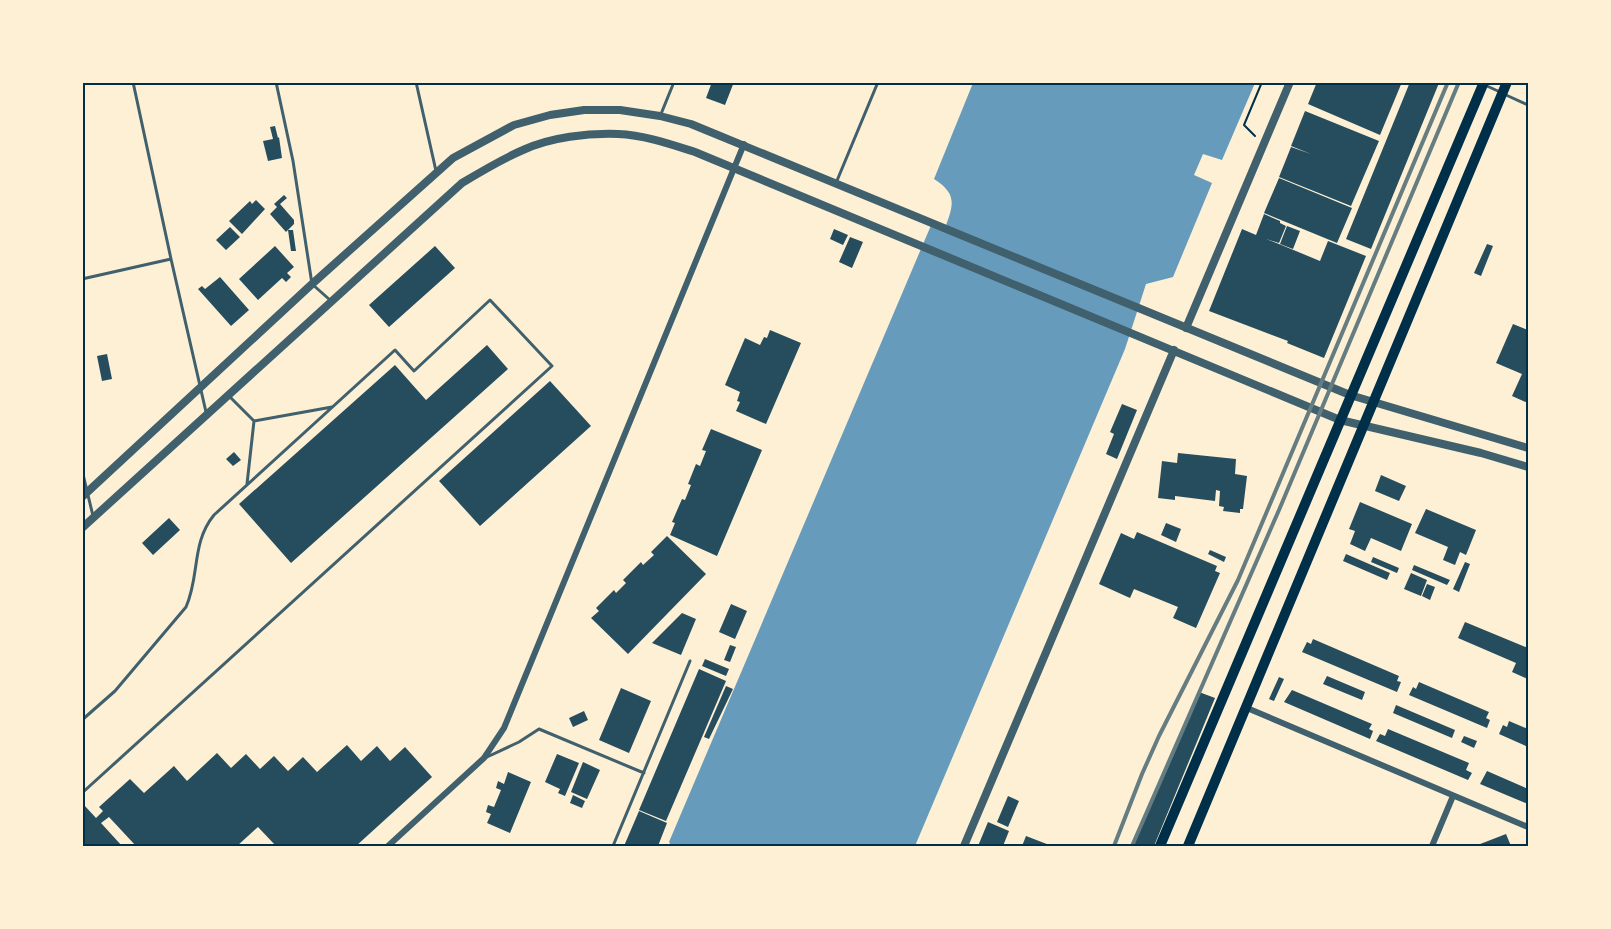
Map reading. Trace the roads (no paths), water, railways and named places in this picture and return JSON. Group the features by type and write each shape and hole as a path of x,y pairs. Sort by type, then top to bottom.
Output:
{"main road":[{"path":"1188,846 1508,82"},
{"path":"1160,846 1484,83"}],"street":[{"path":"1186,328 1290,82"},
{"path":"85,495 312,284 453,158 514,125 550,115 584,110 620,110 692,124 1350,395 1528,448"},
{"path":"82,528 462,183 525,148 585,135 620,134 661,141 695,152 1340,420 1528,466"},
{"path":"388,846 484,759 504,728 744,144"},
{"path":"964,846 1174,350"},
{"path":"1246,708 1528,827"},
{"path":"1432,846 1454,796"}],"lane":[{"path":"133,82 207,413"},
{"path":"276,82 293,161 312,284 331,301"},
{"path":"416,82 437,173"},
{"path":"660,116 674,82"},
{"path":"836,183 878,82"},
{"path":"1484,83 1528,105"},
{"path":"82,279 171,260"},
{"path":"82,720 115,691 186,607 191,597 200,540 205,526 214,515 395,350 414,371 490,300 552,366 82,793"},
{"path":"227,394 254,422"},
{"path":"254,422 333,407"},
{"path":"247,485 254,422"},
{"path":"82,470 85,495 93,518"},
{"path":"613,846 690,661"},
{"path":"484,759 519,742 539,729 644,773"}],"water":[{"path":"973,83 1255,83 1222,160 1203,154 1194,175 1212,183 1173,277 1146,284 1125,349 915,846 669,846 932,223 945,228 952,200 947,190 934,179"}],"railway":[{"path":"1114,846 1159,736 1238,580 1448,82"},
{"path":"1132,846 1279,510 1459,82"}]}
